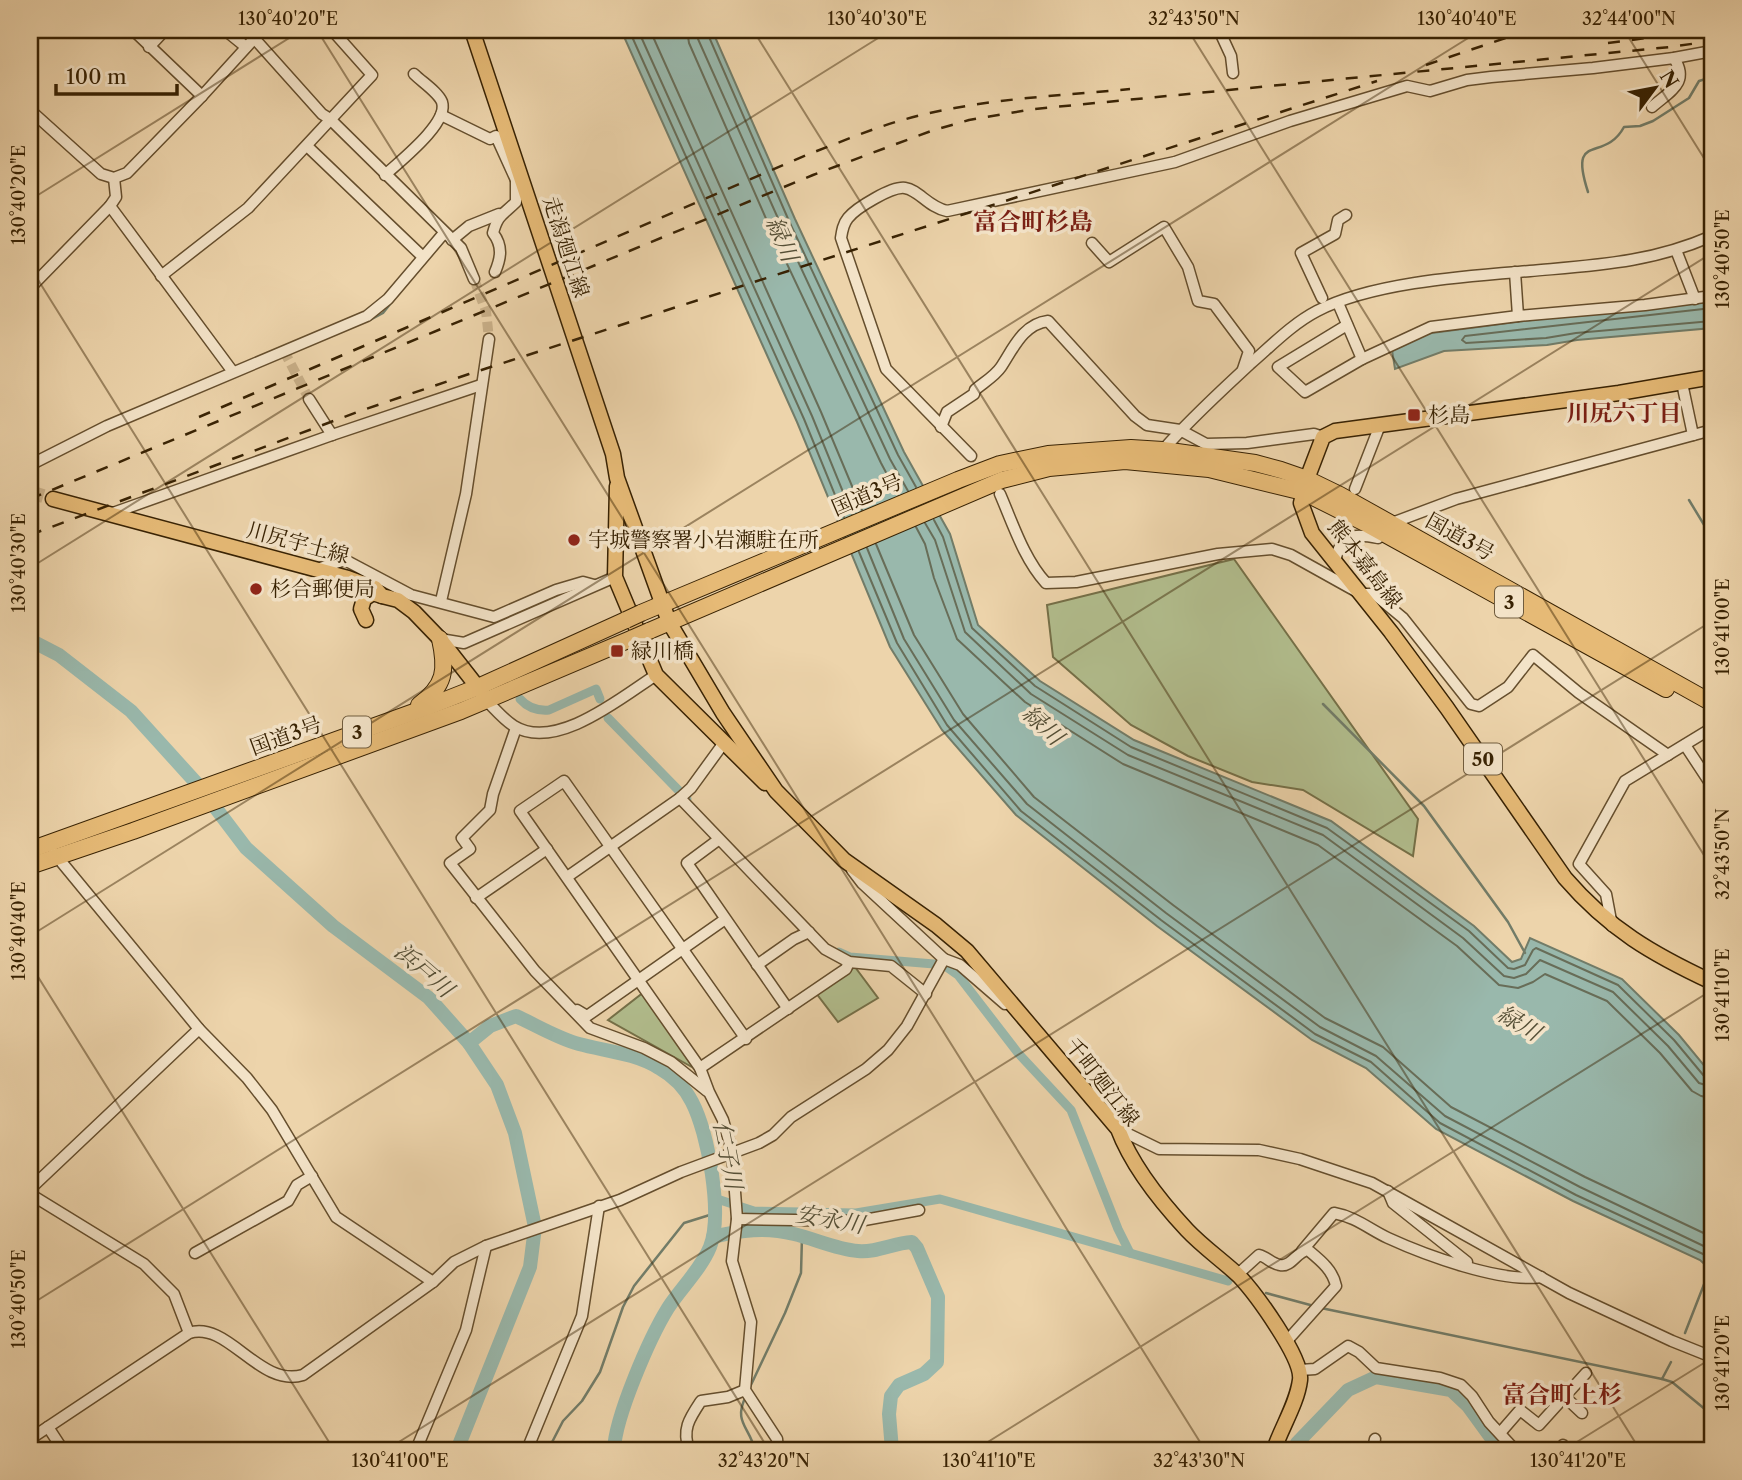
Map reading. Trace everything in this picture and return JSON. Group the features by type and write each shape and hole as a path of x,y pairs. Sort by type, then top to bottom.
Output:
{"highway":[{"name":"国道3号","path":"30,866 133,831 395,718 482,693 633,616 958,480 1000,464 1048,454 1087,450 1163,450 1255,463 1305,485 1712,703"},
{"name":"国道3号","path":"30,850 121,816 241,783 633,638 1002,480 1049,468 1125,461 1209,469 1305,485"},
{"name":"国道3号","path":"1388,529 1712,715"},
{"path":"395,718 421,704 440,682 444,666 440,639"}],"main road":[{"name":"走潟廻江線","path":"472,30 518,177 613,454 617,478 615,577 656,675"},
{"path":"1305,485 1324,437 1335,431 1712,377"},
{"name":"走潟廻江線","path":"617,478 673,620"},
{"name":"熊本嘉島線","path":"1305,485 1303,512 1312,533 1362,594 1447,708 1565,878 1612,926 1652,952 1712,982"},
{"name":"川尻宇土線","path":"53,499 316,569 375,588 382,596 398,600 414,612 440,639 482,693"},
{"path":"366,620 361,609 364,599 373,593 382,596"},
{"name":"千町廻江線","path":"673,620 723,713 776,791"},
{"name":"千町廻江線","path":"656,675 723,744 776,791 844,860 943,929 967,951 1118,1129 1130,1153 1171,1211 1213,1256 1255,1293 1300,1370"},
{"path":"1273,1450 1297,1395 1300,1370"}],"street":[{"path":"133,30 202,96"},
{"path":"149,47 165,30"},
{"path":"225,30 254,38 322,114 461,248 474,279"},
{"path":"161,276 237,218 372,75 332,30"},
{"path":"1219,30 1231,56 1233,73"},
{"path":"30,110 101,174 114,178 127,173 254,38"},
{"path":"971,456 886,369 841,238 844,224 850,215 863,205 897,188 906,188 934,208 947,211 1175,162 1290,121 1406,86 1430,91 1467,80 1674,58 1712,51"},
{"path":"1652,107 1678,85 1681,69 1674,58"},
{"path":"386,175 435,127 444,111 441,99 414,74"},
{"path":"30,465 107,426 367,316 388,299 423,257 448,237 499,215 516,202 518,177 496,136 490,139 479,135 441,116"},
{"path":"307,146 423,257"},
{"path":"30,288 110,206 116,197 114,178"},
{"path":"110,206 233,372"},
{"path":"495,272 500,260 500,242 493,233 499,215"},
{"path":"1322,298 1301,253 1335,234 1338,220 1346,215"},
{"path":"1092,243 1103,258 1110,262 1164,227 1188,267 1198,301 1214,304 1249,351 1242,372"},
{"path":"1163,450 1265,350 1307,317 1338,303 1377,291 1430,281 1630,262 1676,250 1712,236"},
{"path":"1676,250 1695,299"},
{"path":"1515,272 1518,316"},
{"path":"1347,325 1278,367 1305,392 1362,359 1431,327 1712,296"},
{"path":"1338,303 1362,359"},
{"path":"941,427 947,412 974,394 975,390 1000,368 1016,342 1034,325 1048,321 1135,416 1147,425 1181,430 1206,444 1247,443 1314,434 1324,437"},
{"path":"442,601 466,494 489,338"},
{"path":"1682,383 1693,435"},
{"path":"110,514 481,385"},
{"path":"309,399 332,435"},
{"path":"1355,489 1380,425"},
{"path":"1335,562 1340,546 1350,536 1356,534 1378,538 1388,529 1456,499 1712,430"},
{"path":"1000,495 1022,545 1039,576 1046,583 1076,582 1218,554 1272,549 1292,555 1362,594 1374,594 1403,618 1471,704 1479,706 1508,687 1533,655 1579,693 1668,755"},
{"path":"316,569 345,560 411,595 442,601 494,617 556,590 583,582 594,585"},
{"path":"440,639 464,643 615,577"},
{"path":"482,693 516,728 544,732 565,729 593,716 656,675"},
{"path":"516,728 490,810 462,838 470,849 450,863 535,971 590,1028 645,1048 671,1062 709,1092"},
{"path":"1612,926 1606,894 1579,864 1625,781 1712,728"},
{"path":"567,877 680,798 691,788 723,744"},
{"path":"1685,745 1712,786"},
{"path":"746,1039 564,781 520,811 700,1068 723,1120 732,1151 737,1219 732,1261 751,1322 745,1390 776,1439 778,1450"},
{"path":"680,798 825,949 849,962 891,966 926,994"},
{"path":"719,840 687,863 788,1009"},
{"path":"47,842 199,1029 247,1078 271,1108 336,1217 433,1282"},
{"path":"476,898 547,849"},
{"path":"844,860 862,883 944,959 960,965 1026,1020"},
{"path":"572,1008 587,1016 724,920"},
{"path":"757,965 808,932"},
{"path":"31,1450 32,1437 189,1333 198,1330 212,1333 264,1368 281,1376 293,1378 303,1375 433,1282 454,1262 486,1246 620,1200 732,1151 759,1143 773,1135 791,1117 866,1069 888,1050 907,1026 944,959"},
{"path":"700,1068 846,969 849,962"},
{"path":"189,1333 174,1294 144,1264 30,1191 199,1029"},
{"path":"1118,1129 1159,1149 1259,1150 1300,1158 1372,1183 1541,1277 1635,1325 1709,1356"},
{"path":"195,1253 288,1200 297,1185 312,1176"},
{"path":"1388,1191 1393,1203 1478,1270"},
{"path":"527,1450 582,1316 598,1206"},
{"path":"737,1219 859,1221 919,1210"},
{"path":"1237,1275 1259,1255 1281,1266 1287,1265 1334,1213 1360,1221 1400,1244 1478,1270 1526,1279 1541,1277"},
{"path":"416,1450 466,1330 486,1246"},
{"path":"1286,1342 1336,1286 1335,1278 1323,1262 1308,1250 1302,1251"},
{"path":"1300,1370 1315,1369 1348,1346 1376,1368 1440,1378 1461,1385 1515,1450"},
{"path":"1500,1433 1520,1410 1539,1425 1586,1373"},
{"path":"689,1450 685,1437 686,1422 701,1401 728,1397 745,1390"},
{"path":"1564,1397 1582,1413"},
{"path":"48,1427 63,1450"}],"green space":[{"path":"1234,559 1418,819 1413,856 1303,790 1252,782 1188,756 1131,725 1053,657 1047,605"},
{"path":"855,967 878,998 838,1022 816,993"},
{"path":"644,992 699,1071 608,1020"}],"water":[{"name":"緑川","path":"621,30 712,30 795,219 904,452 950,534 978,625 1040,681 1134,740 1331,821 1474,926 1512,962 1521,959 1530,938 1622,979 1679,1035 1712,1075 1712,1271 1700,1260 1573,1201 1436,1129 1366,1068 1312,1040 1157,926 1016,815 942,730 890,647 797,422"},
{"path":"1712,301 1712,328 1547,345 1444,351 1395,369 1392,350 1424,334"}],"waterway":[{"path":"1702,30 1710,46"},
{"path":"1588,192 1582,161 1585,154 1616,138 1624,127 1640,126 1653,121 1689,98 1699,81 1712,77"},
{"path":"370,320 383,313 391,303"},
{"path":"1689,500 1712,538"},
{"name":"浜戸川","path":"30,640 59,655 131,711 199,786 246,848 333,926 429,998 469,1043 497,1085 515,1133 535,1227 530,1267 457,1450"},
{"path":"520,699 530,707 545,710 596,689 600,699"},
{"path":"1323,704 1424,806 1508,922 1525,953"},
{"path":"608,718 687,799"},
{"path":"839,952 850,957 934,964"},
{"path":"948,968 958,975 1018,1053 1071,1110 1130,1253"},
{"name":"仁子川","path":"469,1043 490,1026 516,1016 571,1041 650,1063 682,1087 698,1116 712,1174 714,1233 706,1255 668,1308 652,1338 620,1418 614,1450"},
{"path":"714,1198 754,1211 856,1213 940,1199 1228,1281"},
{"path":"548,1450 563,1421 582,1401 600,1372 623,1307 634,1286 684,1223 716,1213"},
{"name":"安永川","path":"713,1237 763,1230 794,1234 858,1251 912,1242 938,1297 937,1362 924,1374 899,1385 891,1396 889,1414 892,1450"},
{"path":"750,1387 801,1273 802,1237"},
{"path":"1685,1333 1710,1269"},
{"path":"1266,1293 1314,1306"},
{"path":"1321,1308 1662,1379 1671,1362"},
{"path":"1294,1450 1297,1443 1348,1390 1376,1377 1451,1390 1468,1406 1500,1450"},
{"path":"1662,1379 1672,1382 1712,1415"},
{"path":"746,1396 741,1412 743,1424 755,1450"}],"tunnel":[{"path":"474,279 486,311 489,339"},
{"path":"284,351 309,399"},
{"path":"30,492 53,499"}],"railway":[{"path":"1426,65 1529,30"},
{"path":"1608,43 1708,30"},
{"path":"30,499 813,175 931,131 969,120 1034,109 1712,41"},
{"path":"30,535 360,411 469,374 1377,81"},
{"path":"199,417 809,154 869,131 906,119 961,107 1130,89"}],"place":[{"name":"杉島","path":"1414,415"},
{"name":"宇城警察署小岩瀬駐在所","path":"574,540"},
{"name":"杉合郵便局","path":"256,589"},
{"name":"緑川橋","path":"617,651"}],"district":[{"name":"富合町杉島","path":"1033,222"},
{"name":"川尻六丁目","path":"1624,413"},
{"name":"富合町上杉","path":"1562,1395"}]}
